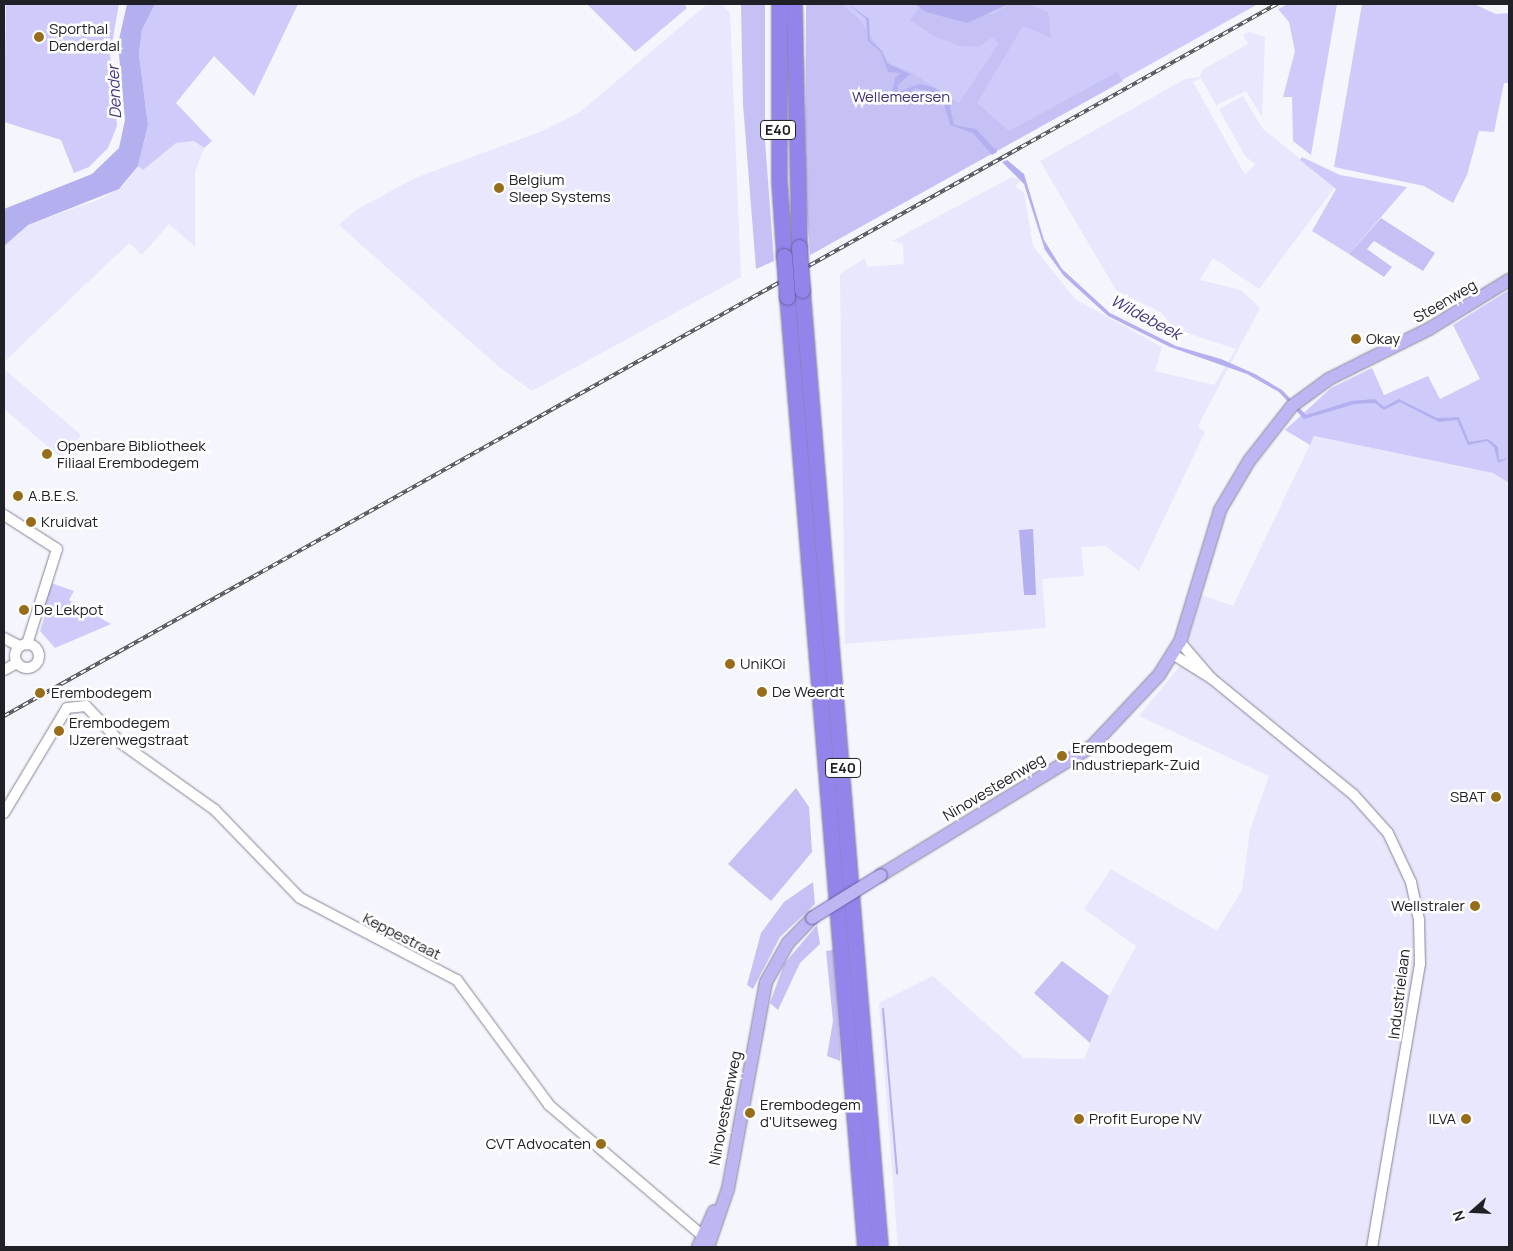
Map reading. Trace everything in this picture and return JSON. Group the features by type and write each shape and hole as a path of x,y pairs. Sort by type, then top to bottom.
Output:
{"highway":[{"name":"E40","path":"779,4 784,256 865,1247"},
{"name":"E40","path":"794,4 799,247 880,1247"}],"main road":[{"name":"Steenweg","path":"1292,406 1328,379 1429,329 1509,280"},
{"name":"Ninovesteenweg","path":"707,1239 727,1182 766,982 788,943 812,918 1092,746 1174,656 1180,642 1220,510 1249,461 1292,406"}],"street":[{"path":"4,515 56,549 17,663 4,670"},
{"path":"4,638 37,649 38,662 27,668 17,663"},
{"name":"Industrielaan","path":"1180,642 1211,678"},
{"name":"Industrielaan","path":"1174,656 1211,678 1370,810 1388,833 1411,882 1419,921 1420,964 1372,1247"},
{"name":"Keppestraat","path":"4,813 67,708 81,704 121,743 215,810 306,902 457,980 549,1105 707,1239"}],"shaded area":[{"path":"127,4 155,4 142,30 139,54 148,125 138,166 119,189 28,225 4,246 4,209 92,174 119,148 125,120 118,44"},
{"path":"722,4 730,13 741,277 532,391 499,367 339,225 356,210 415,178 545,130 580,112 705,6"},
{"path":"848,4 869,19 870,40 882,51 887,63 910,74 898,85 898,92 920,84 935,88 948,98 954,125 976,129 997,152 992,155 973,133 950,125 943,100 932,92 915,88 899,102 891,99 895,78 901,73 888,72 881,52 868,41 866,19"},
{"path":"915,4 1009,4 967,23 926,12"},
{"path":"1250,32 1265,37 1262,117 1246,91 1216,105 1201,78 1193,82 1245,175 1255,164 1245,156 1219,109 1243,96 1262,128 1335,187 1259,289 1213,258 1200,280 1241,290 1260,308 1198,426 1205,432 1139,571 1106,546 1081,547 1084,576 1042,579 1046,628 845,644 840,274 865,258 868,267 904,264 903,244 892,241 1012,177 1020,180 1016,187 1024,193 1033,246 1075,299 1162,347 1155,371 1214,385 1236,349 1175,329 1162,313 1116,290 1040,161 1185,79 1200,77 1202,70 1248,44 1243,35"},
{"path":"194,141 204,148 195,172 195,247 169,224 142,255 129,243 4,362 4,246 25,226 100,199 123,186 138,166 143,169 176,143"},
{"path":"1007,160 1024,174 1044,240 1062,269 1110,313 1176,346 1221,359 1255,374 1282,390 1306,415 1351,401 1375,399 1384,407 1399,399 1437,418 1459,417 1469,442 1488,439 1498,447 1499,460 1509,458 1498,463 1494,447 1487,441 1468,445 1457,420 1439,422 1400,402 1384,410 1375,403 1355,404 1304,419 1279,392 1247,374 1170,347 1108,316 1064,276 1045,250 1024,184 1002,162"},
{"path":"4,369 81,435 61,458 4,409"},
{"path":"1314,436 1493,473 1509,483 1509,1247 898,1247 879,1003 933,976 1024,1058 1084,1059 1109,996 1136,946 1084,909 1111,869 1217,931 1242,890 1250,830 1269,776 1139,716 1180,666 1202,595 1233,606"},
{"path":"1033,529 1036,595 1024,595 1019,530"}],"green space":[{"path":"6,4 119,4 110,55 117,126 108,148 89,167 74,173 61,140 4,122"},
{"path":"155,4 298,4 254,96 214,56 176,103 212,141 204,148 194,141 176,143 143,170 138,166 148,125 139,54 142,30"},
{"path":"587,4 684,4 687,8 635,52"},
{"path":"741,4 765,4 765,140 774,261 756,269 743,104"},
{"name":"Wellemeersen","path":"806,4 1258,4 810,255"},
{"path":"806,4 842,4 860,20 890,64 911,72 959,103 999,43 992,38 979,47 959,46 932,35 910,20 919,7 926,12 993,14 1009,4 1026,4 1048,12 1051,38 1023,26 977,103 1009,131 1117,72 1123,81 810,255 805,185"},
{"path":"1288,4 1337,4 1311,155 1293,141 1292,97 1283,97 1295,51 1289,22 1278,9"},
{"path":"1362,4 1474,4 1496,14 1509,13 1509,83 1504,83 1494,132 1479,131 1467,175 1453,203 1424,186 1334,167"},
{"path":"1302,157 1340,175 1407,187 1349,254 1312,231 1336,189 1300,160"},
{"path":"1381,218 1435,253 1423,271 1374,241 1367,249 1392,267 1384,277 1349,254"},
{"path":"1509,290 1509,483 1493,473 1314,436 1310,445 1285,430 1331,388 1372,368 1384,395 1428,376 1440,399 1480,379 1453,325"},
{"path":"51,583 74,591 69,600 111,624 55,648 40,631 47,609 42,604"},
{"path":"796,788 809,807 812,852 771,901 728,864"},
{"path":"813,882 815,904 780,937 753,989 747,985 761,933 784,902"},
{"path":"817,925 820,944 800,963 778,1010 770,1003 784,964"},
{"path":"833,950 840,1061 827,1056 833,1021 826,951"},
{"path":"1062,961 1109,996 1090,1043 1034,993"}],"waterway":[{"name":"Wildebeek","path":"979,137 996,151"},
{"path":"883,1009 897,1173"}],"railway":[{"path":"4,716 1277,4"}],"place":[{"name":"Sporthal Denderdal","path":"39,37"},
{"name":"Belgium Sleep Systems","path":"499,188"},
{"name":"Okay","path":"1356,339"},
{"name":"Openbare Bibliotheek Filiaal Erembodegem","path":"47,454"},
{"name":"A.B.E.S.","path":"18,496"},
{"name":"Kruidvat","path":"31,522"},
{"name":"De Lekpot","path":"24,610"},
{"name":"UniKOi","path":"730,664"},
{"name":"De Weerdt","path":"762,692"},
{"name":"Erembodegem","path":"40,693"},
{"name":"Erembodegem IJzerenwegstraat","path":"59,731"},
{"name":"Erembodegem Industriepark-Zuid","path":"1062,756"},
{"name":"SBAT","path":"1496,797"},
{"name":"Wellstraler","path":"1475,906"},
{"name":"Erembodegem d'Uitseweg","path":"750,1113"},
{"name":"Profit Europe NV","path":"1079,1119"},
{"name":"ILVA","path":"1466,1119"},
{"name":"CVT Advocaten","path":"601,1144"}],"water label":[{"name":"Dender","path":"114,92"}]}
